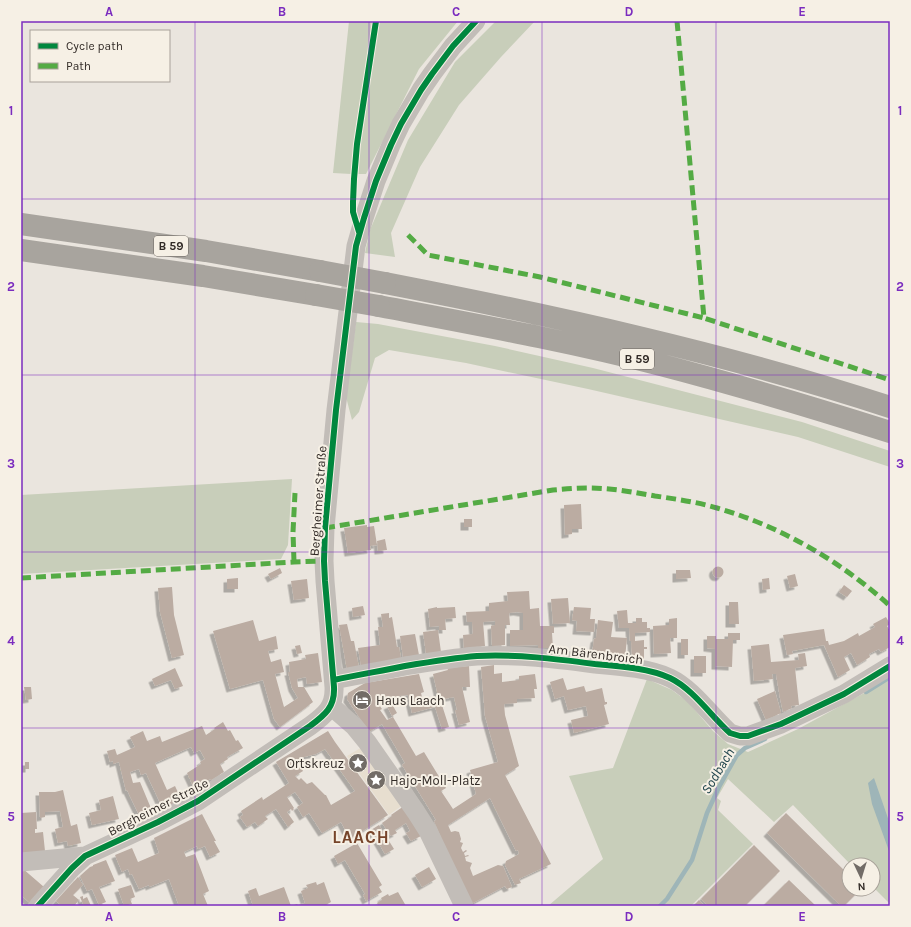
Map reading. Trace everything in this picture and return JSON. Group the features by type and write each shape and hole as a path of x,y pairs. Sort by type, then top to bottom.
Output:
{"highway":[{"name":"B 59","path":"21,224 206,251 385,283 536,313 654,340 810,381 890,407"},
{"name":"B 59","path":"21,250 203,276 316,295 542,338 660,365 762,393 890,432"}],"street":[{"name":"Bergheimer Straße","path":"38,906 72,868 85,856 158,822 198,801 310,726 323,716 331,706 333,700 334,680 325,581 325,528 336,404 356,246 376,181 401,124 418,94 432,74 453,46 476,21"},
{"name":"Am Bärenbroich","path":"334,680 446,659 485,656 532,657 630,668 656,673 674,680 730,733 745,737 781,724 832,700 890,666"},
{"path":"331,706 354,726 367,742 416,812 428,832 464,906"},
{"path":"21,862 85,856"}],"green space":[{"path":"349,21 373,21 355,132 351,174 333,173"},
{"path":"379,21 458,21 419,69 366,174 358,174 360,139"},
{"path":"496,21 535,21 459,105 420,167 391,233 395,257 365,253 370,230 408,140 455,62"},
{"path":"356,322 378,324 495,346 593,368 802,422 890,451 890,467 798,437 466,363 389,350 375,358 359,412 352,420 346,397"},
{"path":"292,479 288,545 281,559 21,574 21,495"},
{"path":"647,679 672,690 688,702 713,731 728,744 748,752 798,729 890,679 890,904 881,895 881,857 843,857 793,805 774,822 728,779 717,798 721,801 718,810 753,844 692,906 548,906 603,859 569,776 613,768"}],"shaded area":[{"name":"Hajo-Moll-Platz","path":"364,746 404,804 389,815 347,756"}],"water":[{"path":"874,778 890,824 890,857 872,804 868,783"}],"building":[{"path":"581,504 582,529 572,529 572,534 565,535 564,505"},
{"path":"464,519 472,519 472,527 464,527"},
{"path":"367,525 367,527 374,526 377,545 370,546 371,550 348,553 344,528"},
{"path":"385,539 387,550 378,551 377,541"},
{"path":"718,566 722,568 724,572 722,576 718,578 714,576 712,572 714,568"},
{"path":"280,568 282,573 271,579 268,574"},
{"path":"676,570 690,570 691,578 676,579"},
{"path":"795,574 798,586 790,588 787,576"},
{"path":"238,578 238,589 227,589 227,579"},
{"path":"769,578 770,589 763,590 762,579"},
{"path":"307,579 309,598 294,600 291,581"},
{"path":"844,585 852,591 847,597 839,592"},
{"path":"172,587 174,615 184,655 172,658 160,612 158,588"},
{"path":"529,591 530,609 539,608 540,626 554,626 554,633 552,633 553,648 538,648 538,645 510,646 510,630 523,630 523,613 517,612 509,613 510,625 505,625 505,645 492,646 491,626 495,625 495,621 483,622 485,646 464,648 463,635 473,634 472,622 467,622 466,612 489,611 489,603 508,601 507,592"},
{"path":"568,598 570,623 553,624 551,599"},
{"path":"729,602 738,602 739,624 729,624"},
{"path":"363,606 365,615 353,617 352,608"},
{"path":"437,607 455,607 456,618 445,619 446,630 439,630 439,626 430,627 428,609"},
{"path":"574,607 591,608 590,619 595,619 594,632 576,631 577,621 572,620"},
{"path":"627,610 628,623 636,623 636,618 642,618 642,622 647,622 647,628 650,628 650,632 635,633 635,641 644,640 644,647 647,647 647,649 644,649 644,659 632,659 629,628 619,628 617,611"},
{"path":"389,613 389,618 392,617 397,647 399,647 401,658 361,666 358,648 380,645 378,627 383,627 381,614"},
{"path":"886,617 890,624 887,626 890,631 890,647 881,652 879,649 869,654 870,657 857,665 851,653 844,657 850,670 838,677 824,645 792,651 793,654 787,655 783,635 824,629 826,641 828,641 829,645 844,641 858,633 859,636 875,627 873,624"},
{"path":"677,618 677,638 670,638 671,653 654,654 653,626 669,625 669,619"},
{"path":"253,620 259,641 276,636 278,649 268,651 271,662 281,659 284,672 275,674 284,707 298,698 292,688 288,672 290,672 289,662 306,659 305,655 318,653 322,682 307,684 306,677 297,679 298,687 304,687 313,702 280,727 274,719 263,680 230,689 213,631"},
{"path":"598,620 613,622 611,637 627,638 625,658 592,654"},
{"path":"347,624 351,641 354,641 359,668 347,670 339,625"},
{"path":"438,630 441,652 426,654 423,632"},
{"path":"728,633 740,633 740,640 733,640 732,667 715,666 715,649 707,648 707,636 716,636 716,639 728,639"},
{"path":"415,634 419,655 403,657 400,636"},
{"path":"681,639 688,639 688,655 681,655"},
{"path":"769,644 771,662 799,660 798,654 805,653 807,666 795,668 799,705 791,706 792,708 783,712 776,674 772,674 773,679 754,681 751,646"},
{"path":"300,645 302,653 297,654 295,646"},
{"path":"694,656 706,656 706,673 694,673"},
{"path":"494,665 494,674 502,673 502,682 519,680 519,676 535,674 537,689 534,689 535,698 517,699 517,703 504,704 505,715 519,766 505,775 551,864 519,879 521,883 515,885 505,865 506,861 519,854 518,850 516,851 490,798 448,825 451,832 459,832 461,839 460,842 463,843 461,848 463,852 466,850 467,851 464,853 465,856 469,856 465,857 466,861 472,863 470,868 473,876 498,865 503,866 512,887 507,889 505,886 471,904 434,821 436,820 402,765 405,763 382,724 369,732 347,699 348,693 365,683 419,674 424,692 421,693 423,701 432,699 434,705 441,702 449,727 442,729 435,707 412,713 408,695 377,702 382,709 380,710 387,720 393,717 416,756 424,752 446,788 441,791 453,809 476,794 470,770 498,762 485,716 481,667"},
{"path":"469,666 470,687 462,687 470,722 459,725 455,710 457,710 454,697 439,700 433,674 448,670 447,668"},
{"path":"175,668 183,686 175,689 171,680 155,686 152,679"},
{"path":"563,678 567,690 584,686 586,692 602,688 605,702 607,702 607,704 604,705 609,724 574,733 571,720 588,716 586,706 568,710 564,696 555,699 550,682"},
{"path":"24,687 31,687 32,699 26,700"},
{"path":"775,691 781,713 766,720 757,699"},
{"path":"392,704 397,713 392,716 387,706"},
{"path":"223,722 228,731 230,730 236,741 238,740 243,748 227,757 228,759 220,764 224,772 211,780 210,779 195,790 187,773 201,764 200,762 205,759 200,750 194,753 191,747 155,763 167,790 175,786 181,799 163,809 146,773 141,775 139,769 130,772 133,783 140,782 153,813 141,819 127,790 126,791 119,762 113,764 113,761 110,762 107,751 115,749 117,755 135,747 130,737 143,731 147,741 160,736 162,742 202,726 206,735"},
{"path":"328,731 388,815 350,839 341,822 322,833 309,813 303,817 297,807 303,803 295,792 287,797 294,808 292,811 291,809 287,812 294,822 288,827 276,809 265,816 268,819 258,826 255,822 247,827 240,817 243,815 241,811 262,797 263,800 289,783 276,762","holes":["325,749 355,791 331,805 326,795 312,782 307,784 301,778 299,780 295,776 303,771 297,761"]},
{"path":"25,762 29,762 29,769 25,769"},
{"path":"63,790 71,826 77,824 81,843 68,846 67,841 58,843 55,829 63,827 60,811 45,812 45,817 40,818 39,792 55,792"},
{"path":"113,796 119,819 92,825 89,813 101,810 99,800"},
{"path":"404,806 421,836 411,841 406,833 410,831 406,823 395,830 397,833 391,836 382,823"},
{"path":"36,812 37,829 35,829 35,833 43,832 45,851 21,854 21,813"},
{"path":"786,813 841,867 841,897 853,897 844,906 841,906 767,833"},
{"path":"202,814 220,852 210,857 205,846 198,849 197,846 184,852 186,857 195,854 209,891 203,894 208,906 179,906 169,879 149,887 149,885 139,889 128,869 122,872 115,855 132,848 138,862 159,853 154,838"},
{"path":"379,825 394,849 385,854 371,830"},
{"path":"357,843 382,885 379,887 382,892 366,901 363,895 365,894 345,860 338,864 334,856"},
{"path":"754,845 780,871 745,906 708,906 701,899"},
{"path":"106,860 115,881 99,887 106,902 99,905 92,889 87,891 80,876 93,865"},
{"path":"429,867 436,879 422,887 415,875"},
{"path":"22,868 44,887 30,903 21,895"},
{"path":"78,877 83,885 73,895 79,900 74,906 62,906 56,901"},
{"path":"789,880 816,906 763,906"},
{"path":"316,882 317,885 324,882 331,902 324,906 291,906 305,903 301,891 308,888 306,885"},
{"path":"131,885 135,897 130,899 132,904 124,906 118,889"},
{"path":"284,887 291,906 253,906 248,891 256,888 259,896"},
{"path":"398,892 406,906 379,906 377,903 382,900 381,898 388,894 389,896"},
{"path":"83,896 83,899 87,897 91,906 84,906 80,897"},
{"path":"699,900 705,906 694,905"}],"waterway":[{"name":"Sodbach","path":"866,692 890,677"},
{"name":"Sodbach","path":"660,906 667,899 692,860 707,813 719,787 737,755 745,748 765,739"}],"marked path":[{"path":"677,21 704,318 890,380"},
{"path":"408,235 428,255 540,277 704,318"},
{"path":"325,528 553,490 576,488 622,490 702,504 764,525 787,535 831,560 890,606"},
{"path":"294,562 293,532 295,493"},
{"path":"21,578 324,561"}],"cycle path":[{"path":"359,232 353,212 354,179 357,144 376,21"},
{"path":"38,906 72,868 85,856 158,822 198,801 310,726 320,718 331,705 334,687 325,581 325,528 336,410 356,246 376,181 401,124 432,74 453,46 476,21"},
{"path":"334,680 405,666 477,656 536,657 633,668 653,672 670,678 694,696 730,733 740,736 748,736 781,724 844,694 890,666"}],"place":[{"name":"Haus Laach","path":"362,700"},
{"name":"Ortskreuz","path":"358,763"},
{"name":"Hajo-Moll-Platz","path":"376,780"}],"district":[{"name":"LAACH","path":"361,837"}]}
